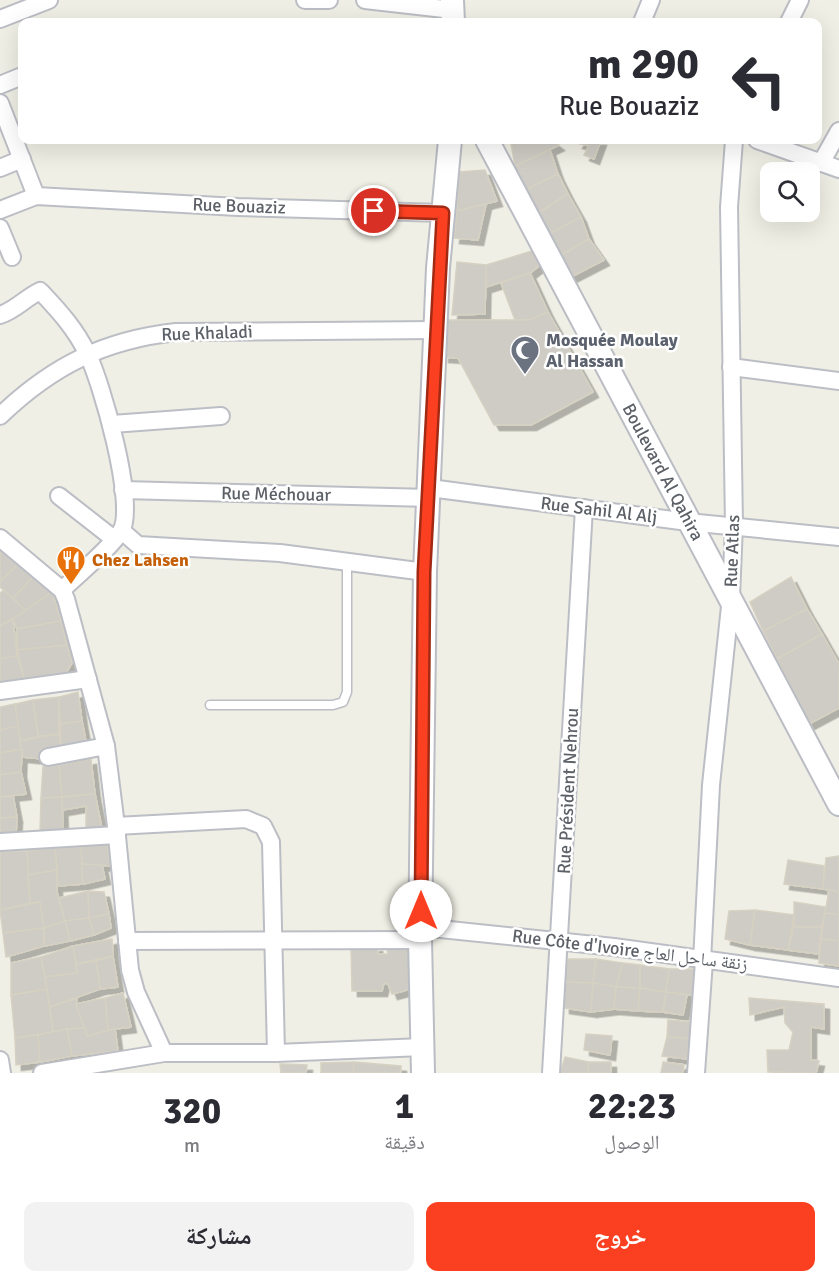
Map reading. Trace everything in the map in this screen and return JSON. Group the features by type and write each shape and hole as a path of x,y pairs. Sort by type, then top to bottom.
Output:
{"main road":[{"path":"423,1073 421,934 424,572 430,493 443,213 450,144"},
{"name":"Boulevard Al Qahira","path":"489,144 839,804"}],"street":[{"path":"0,19 49,0"},
{"path":"305,0 330,0"},
{"path":"365,0 453,11"},
{"path":"644,18 651,0"},
{"path":"791,18 800,0"},
{"path":"0,85 18,78"},
{"path":"0,104 18,137"},
{"path":"821,163 839,131"},
{"path":"0,210 36,196 22,159 19,144"},
{"name":"Rue Atlas","path":"696,1073 711,784 730,597 734,525 729,207 734,144"},
{"path":"768,144 839,169"},
{"path":"0,168 22,159"},
{"name":"Rue Bouaziz","path":"36,196 237,207 443,213"},
{"path":"0,228 12,257"},
{"path":"0,315 18,307 40,291 65,317 88,353 112,424 125,510 118,535 62,590"},
{"name":"Rue Khaladi","path":"0,416 28,392 88,353 124,341 176,332 437,330"},
{"path":"730,367 839,381"},
{"path":"112,424 222,416"},
{"name":"Rue Méchouar","path":"123,490 430,493"},
{"name":"Rue Sahil Al Alj","path":"430,493 839,537"},
{"path":"59,496 118,535 138,545 280,553 424,572"},
{"name":"Rue Président Nehrou","path":"551,1073 584,508"},
{"path":"0,538 62,590 106,746 133,983 164,1053"},
{"path":"0,691 88,679"},
{"path":"48,757 106,746"},
{"path":"0,842 246,819 260,823 268,833 271,842 276,1053"},
{"name":"Rue Côte d'Ivoire زنقة ساحل العاج","path":"127,941 274,942 421,934 559,942 703,961 763,966 839,978"},
{"path":"42,1073 101,1067 164,1053 276,1053 423,1047"},
{"path":"0,1060 2,1073"}],"lane":[{"path":"210,705 333,705 343,702 347,692 347,561"}],"building":[{"path":"511,144 559,145 515,166"},
{"path":"581,144 600,144 594,159 584,155 589,146"},
{"path":"550,150 558,174 523,191 515,166"},
{"path":"485,170 497,201 457,211 459,172"},
{"path":"558,174 568,194 535,215 523,191"},
{"path":"568,194 581,217 547,235 535,215"},
{"path":"486,204 478,240 454,238 457,211"},
{"path":"581,217 589,239 560,256 547,235"},
{"path":"589,239 604,260 569,278 560,256"},
{"path":"532,251 539,266 530,273 486,287 486,265"},
{"path":"457,262 486,265 485,314 452,315"},
{"path":"530,273 548,312 529,320 515,320 501,283"},
{"name":"Mosquée Moulay Al Hassan","path":"548,312 593,392 531,425 494,425 458,358 443,357 445,320 529,320"},
{"path":"2,549 19,563 0,582 0,551"},
{"path":"19,563 34,576 13,598 0,587 0,582"},
{"path":"34,576 52,592 26,611 13,598"},
{"path":"791,577 807,609 763,631 750,602"},
{"path":"4,590 26,611 0,626 0,593"},
{"path":"52,592 61,621 17,629 13,619"},
{"path":"807,609 822,634 777,659 763,631"},
{"path":"13,619 17,656 0,659 0,626"},
{"path":"61,621 67,645 17,650 17,629"},
{"path":"822,634 839,664 839,708 809,724 777,659"},
{"path":"67,645 72,663 66,673 24,678 17,650"},
{"path":"17,656 24,678 0,683 0,659"},
{"path":"78,692 82,721 60,724 59,697"},
{"path":"59,697 59,734 38,736 33,700"},
{"path":"33,700 38,736 20,741 15,704"},
{"path":"15,704 18,726 0,730 0,707"},
{"path":"82,721 86,742 61,746 60,724"},
{"path":"18,726 22,749 0,753 0,730"},
{"path":"59,734 61,746 41,751 42,759 23,757 20,741"},
{"path":"22,749 21,772 0,775 0,753"},
{"path":"91,759 95,794 62,797 59,765"},
{"path":"59,765 62,797 41,798 43,767"},
{"path":"21,772 26,794 0,797 0,775"},
{"path":"95,794 102,829 86,829 86,806 62,810 62,797"},
{"path":"13,796 17,817 0,818 0,797"},
{"path":"62,797 63,831 40,833 41,798"},
{"path":"17,817 16,835 0,837 0,818"},
{"path":"107,844 110,866 82,864 81,847"},
{"path":"81,847 83,884 58,886 55,848"},
{"path":"55,848 57,870 28,875 27,851"},
{"path":"0,851 27,851 30,903 0,910"},
{"path":"839,856 839,892 823,889 826,858"},
{"path":"788,860 824,866 823,889 784,884"},
{"path":"82,864 102,865 105,879 83,884"},
{"path":"57,870 57,892 65,921 44,928 40,902 30,903 28,875"},
{"path":"829,890 839,892 839,915 825,913"},
{"path":"88,891 89,918 65,921 59,898"},
{"path":"88,891 104,892 109,914 89,918"},
{"path":"40,902 44,928 3,933 0,910"},
{"path":"794,902 826,907 822,927 794,927"},
{"path":"755,910 750,945 725,939 729,911"},
{"path":"755,910 794,915 788,950 750,945"},
{"path":"825,913 839,915 839,941 821,939"},
{"path":"109,914 111,928 94,935 89,918"},
{"path":"89,918 94,935 70,941 65,921"},
{"path":"65,921 70,941 44,946 44,928"},
{"path":"794,927 822,927 818,954 788,950"},
{"path":"44,928 44,946 6,957 3,933"},
{"path":"112,939 113,956 76,964 73,946"},
{"path":"821,939 839,941 839,966 819,963"},
{"path":"411,942 411,989 392,994 388,984 384,983 382,991 352,991 351,948 377,946 378,954 388,954 386,945"},
{"path":"73,946 77,973 45,977 41,957"},
{"path":"113,956 118,987 100,989 96,961"},
{"path":"41,957 47,989 11,995 11,963"},
{"path":"568,959 596,959 593,983 564,982"},
{"path":"596,959 623,963 616,987 593,983"},
{"path":"96,961 100,989 50,1007 45,977 77,973 76,964"},
{"path":"623,963 640,965 640,988 616,987"},
{"path":"640,965 669,969 666,992 640,988"},
{"path":"669,969 697,969 696,996 666,992"},
{"path":"564,982 593,983 591,1012 564,1008"},
{"path":"593,983 616,987 614,1009 591,1012"},
{"path":"616,987 640,988 638,1011 614,1009"},
{"path":"640,988 666,992 663,1012 638,1011"},
{"path":"47,989 53,1032 15,1038 11,995"},
{"path":"666,992 687,995 683,1015 663,1012"},
{"path":"123,993 131,1027 108,1030 105,998"},
{"path":"77,998 76,1004 85,1028 53,1032 50,1007"},
{"path":"105,998 108,1030 87,1036 76,1004"},
{"path":"749,998 824,1004 824,1029 811,1027 811,1060 819,1061 816,1073 768,1072 767,1050 789,1050 793,1032 785,1023 784,1007 750,1015"},
{"path":"668,1020 692,1022 689,1038 667,1037"},
{"path":"85,1028 87,1036 115,1029 118,1051 72,1056 67,1029"},
{"path":"67,1029 72,1056 40,1062 38,1035"},
{"path":"586,1034 612,1036 610,1055 584,1050"},
{"path":"38,1035 40,1062 16,1065 15,1038"},
{"path":"667,1037 689,1038 687,1059 662,1056"},
{"path":"565,1057 589,1062 588,1073 560,1073"},
{"path":"354,1062 401,1066 401,1073 353,1073"},
{"path":"354,1062 353,1073 321,1073 321,1063"},
{"path":"589,1062 611,1062 611,1073 588,1073"},
{"path":"663,1062 684,1065 683,1073 661,1073"},
{"path":"280,1064 307,1065 306,1073 281,1073"}],"place":[{"name":"Mosquée Moulay Al Hassan","path":"525,376"},
{"name":"Chez Lahsen","path":"71,586"}],"route":[{"path":"374,211 443,213 438,268 430,488 424,572 421,911"}]}
